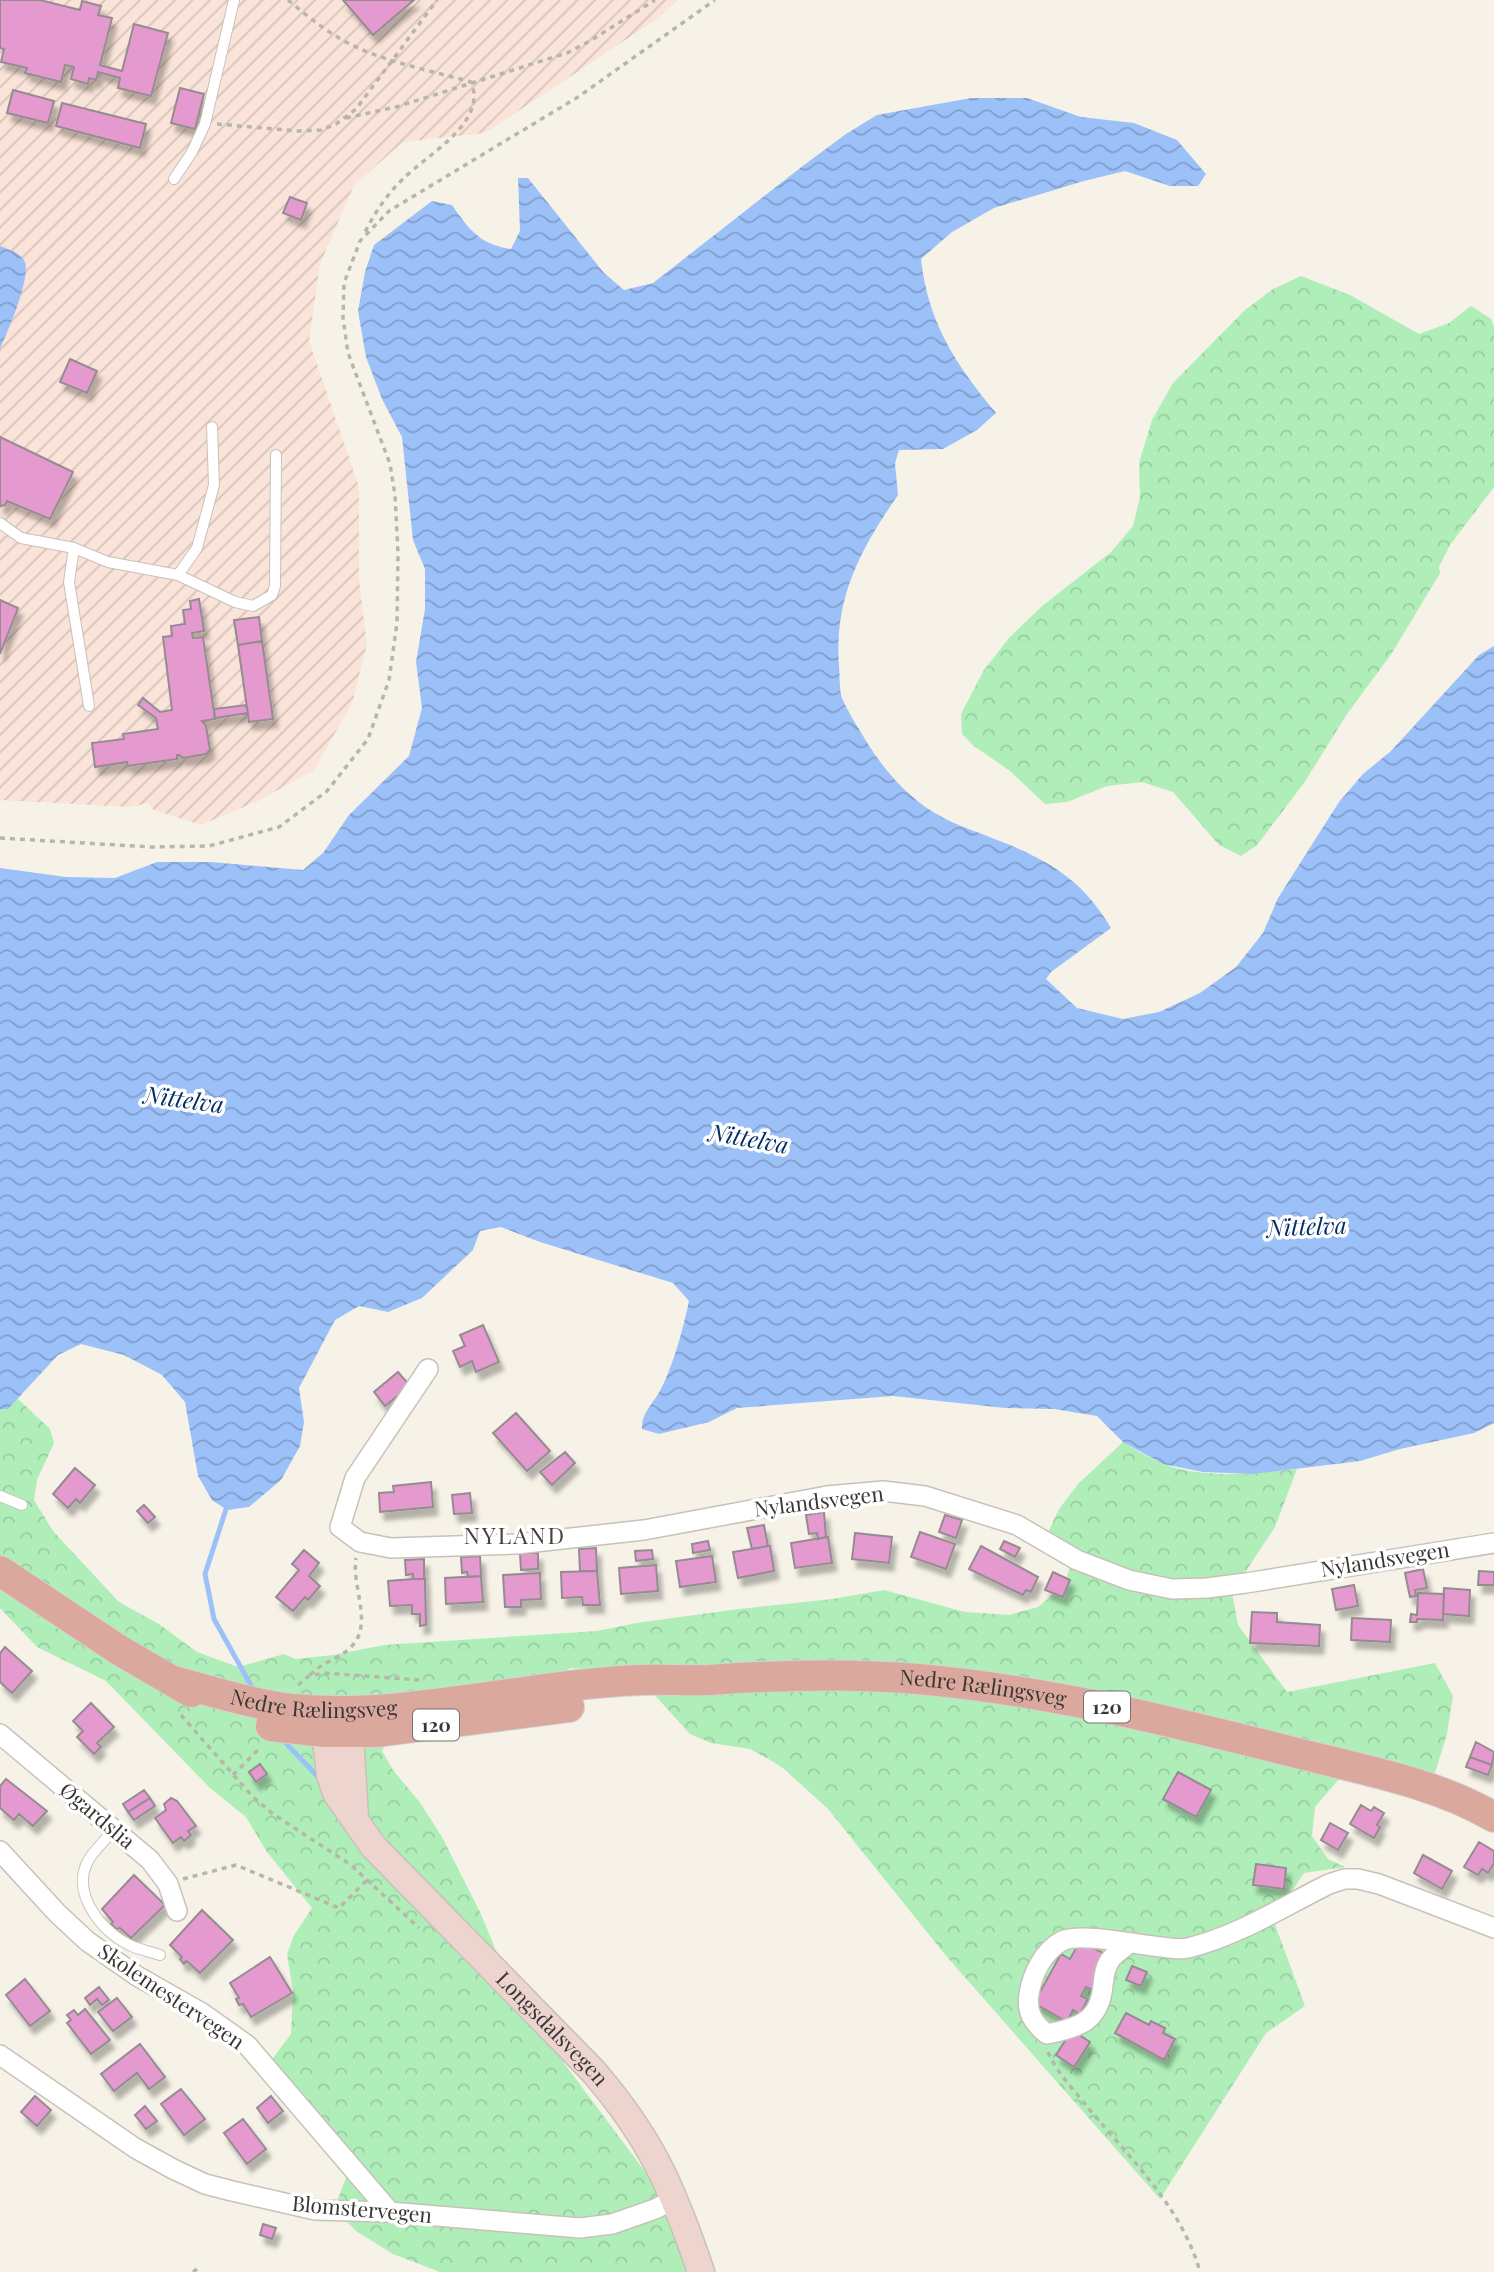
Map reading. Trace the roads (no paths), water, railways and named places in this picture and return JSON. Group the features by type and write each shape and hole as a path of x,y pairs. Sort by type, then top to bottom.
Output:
{"main road":[{"name":"Nedre Rælingsveg","path":"0,1571 120,1650 173,1681 292,1709 337,1725 415,1727 513,1716 642,1695 707,1680 845,1675 952,1682 1037,1693 1170,1721 1438,1791 1494,1817"},
{"name":"Longsdalsvegen","path":"337,1725 330,1775 336,1793 385,1860 608,2088 658,2162 675,2199 701,2272"}],"street":[{"name":"Nylandsvegen","path":"428,1369 355,1478 340,1527 360,1542 391,1548 517,1544 644,1530 827,1496 883,1491 925,1496 969,1508 1017,1525 1077,1560 1129,1580 1172,1589 1207,1588 1494,1543"},
{"name":"Øgardslia","path":"0,1734 150,1860 168,1884 177,1911"},
{"name":"Skolemestervegen","path":"0,1851 87,1941 138,1976 202,2013 247,2045 390,2212"},
{"path":"1128,1944 1110,1959 1104,1972 1102,2001 1091,2018 1072,2029 1047,2034 1035,2025 1027,2006 1031,1982 1041,1960 1062,1941 1088,1937 1185,1949 1224,1936 1344,1879 1379,1884 1494,1928"},
{"name":"Blomstervegen","path":"0,2055 135,2148 173,2169 205,2183 315,2210 390,2212 580,2228 612,2224 675,2199"}],"lane":[{"path":"174,180 192,152 205,124 234,0"},
{"path":"178,575 198,548 214,485 212,427"},
{"path":"0,533 74,548 108,562 178,575 235,603 253,606 272,595 275,586 276,455"},
{"path":"0,523 21,538"},
{"path":"74,548 69,582 89,706"},
{"path":"0,1496 22,1505"},
{"path":"113,1831 88,1861 83,1878 83,1893 93,1911 117,1937 132,1946 160,1955"}],"water":[{"name":"Nittelva","path":"971,98 1027,98 1081,117 1134,123 1177,140 1206,174 1198,186 1170,186 1125,171 1084,181 994,208 952,232 921,259 930,303 946,342 968,378 996,413 977,430 943,449 899,450 895,463 898,495 861,555 845,597 839,641 842,698 875,754 889,773 914,798 946,819 1042,860 1073,881 1086,894 1111,928 1051,972 1046,979 1077,1008 1123,1019 1159,1012 1200,993 1236,967 1263,933 1278,898 1339,802 1363,774 1391,751 1479,655 1494,646 1494,1423 1474,1433 1400,1449 1360,1461 1253,1474 1203,1472 1163,1464 1123,1442 1097,1416 1054,1409 1005,1408 893,1396 737,1408 709,1422 659,1434 642,1429 642,1423 671,1365 689,1301 673,1283 540,1242 501,1227 480,1231 473,1250 422,1298 388,1312 359,1306 335,1320 299,1388 304,1422 300,1446 281,1480 249,1507 227,1510 212,1500 198,1476 185,1402 162,1375 124,1355 81,1344 58,1355 8,1409 0,1409 0,868 66,877 115,878 157,862 211,862 303,870 323,853 349,815 409,756 422,708 416,662 425,609 425,569 413,540 402,437 382,399 366,357 358,311 365,272 374,245 432,201 452,205 477,235 492,244 511,249 520,231 518,178 528,178 604,273 624,290 653,283 804,165 877,115"},
{"path":"0,246 19,255 26,267 18,304 0,349"}],"waterway":[{"path":"228,1503 205,1574 214,1619 254,1691"},
{"path":"282,1739 321,1780"}],"district":[{"name":"NYLAND","path":"515,1536"}]}
